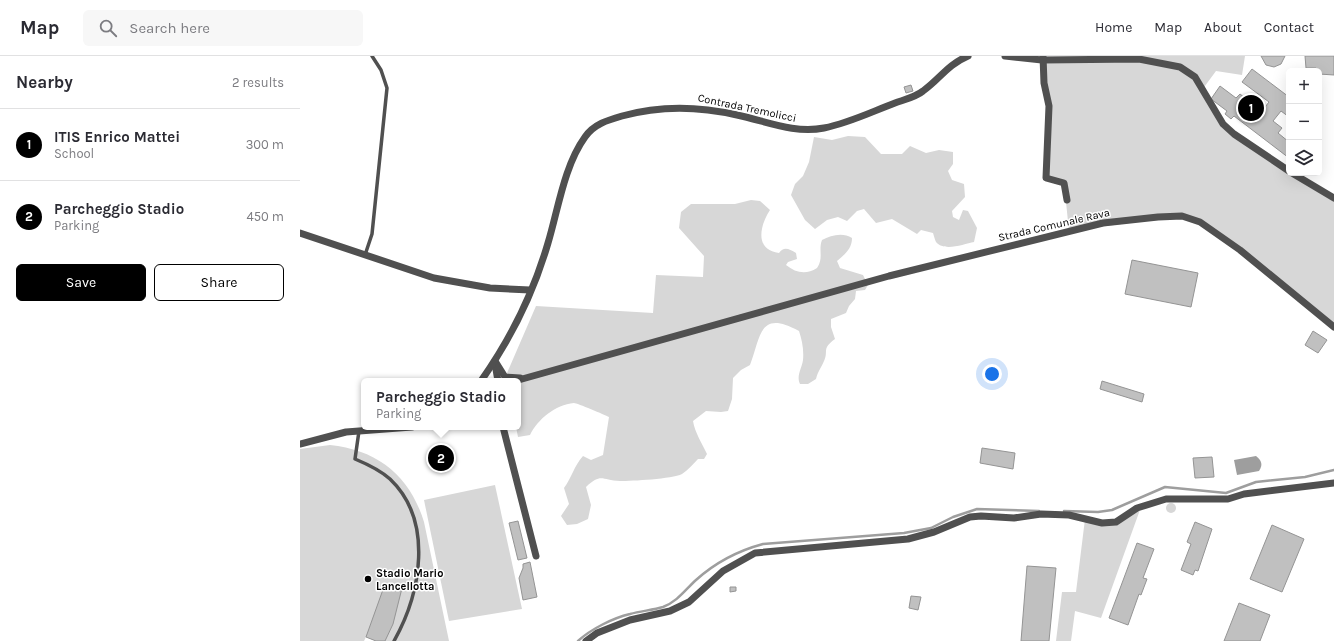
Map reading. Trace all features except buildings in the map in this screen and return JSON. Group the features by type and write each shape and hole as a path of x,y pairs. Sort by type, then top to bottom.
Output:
{"street":[{"name":"Contrada Tremolicci","path":"483,378 495,361 523,308 548,245 573,156 586,135 603,121 636,112 672,107 708,110 798,130 823,129 858,119 922,92 942,72 957,61 968,56"},
{"path":"1004,56 1043,58 1138,58 1180,67 1195,77 1223,124 1234,134 1286,169"},
{"path":"1043,58 1049,106 1046,178 1064,183 1067,200"},
{"path":"1297,176 1334,198"},
{"name":"Strada Comunale Rava","path":"521,379 889,276 1103,222 1182,216 1200,222 1240,250 1334,326"},
{"path":"300,233 434,278 490,288 530,290"},
{"path":"495,361 505,377"},
{"path":"495,361 498,378"},
{"name":"Strada Comunale Rava","path":"505,377 509,378"},
{"path":"300,444 346,432 373,430"},
{"path":"505,430 536,556"},
{"path":"586,641 597,633 630,620 670,611 689,602 723,570 755,553 908,538 934,532 970,517 981,516 1014,518 1041,514 1069,515 1102,523 1116,522 1137,508 1166,499 1228,499 1244,494 1334,483"}],"lane":[{"path":"365,254 372,234 387,88 381,70 372,56"},
{"path":"360,431 355,459 378,470 398,488 412,512 418,535 418,569 412,598 401,628 394,641"}],"shaded area":[{"path":"1137,56 1245,56 1242,75 1216,71 1202,90 1223,124 1286,166 1286,176 1301,176 1334,198 1334,327 1215,232 1182,216 1069,231 1064,183 1046,178 1049,106 1042,60"},
{"path":"848,136 865,137 881,154 902,154 910,146 926,153 939,150 953,152 953,164 948,171 952,180 964,184 965,197 952,211 953,217 959,220 963,210 968,211 977,228 974,242 949,247 940,245 936,242 933,233 921,230 917,234 892,219 876,223 864,209 857,211 847,221 838,217 827,220 815,229 805,220 791,195 795,184 803,176 809,162 814,137 832,140"},
{"path":"751,200 760,201 770,210 766,216 762,229 761,236 763,242 771,251 779,253 783,249 789,249 796,253 797,259 788,262 786,265 797,271 809,272 817,268 821,257 822,240 837,235 845,235 852,238 851,245 845,254 837,261 840,268 863,275 868,285 865,290 856,291 855,299 849,306 846,313 831,319 831,327 835,339 828,345 825,358 816,379 808,384 800,384 799,375 803,360 803,353 799,331 786,325 776,323 769,324 760,336 750,365 741,370 733,378 732,399 728,411 706,411 693,421 697,434 707,454 704,459 698,459 682,474 677,476 626,481 614,481 602,478 591,482 586,487 591,505 588,519 577,524 567,525 561,516 569,504 564,488 583,456 591,460 603,455 609,417 574,403 567,404 542,418 530,435 518,437 517,430 521,430 521,378 508,378 507,373 536,306 653,313 656,275 703,277 704,256 679,228 681,212 691,204 735,204"},
{"name":"Stadio Mario Lancellotta","path":"330,445 347,448 377,459 390,468 410,491 424,522 449,641 376,641 366,637 364,641 300,641 300,449"},
{"path":"1256,456 1261,463 1259,471 1237,475 1234,460"},
{"path":"495,485 522,609 449,621 424,500"},
{"path":"1171,503 1176,508 1171,513 1166,508"},
{"path":"1141,507 1101,618 1075,611 1071,641 1056,641 1062,592 1076,592 1085,519 1116,522"}],"waterway":[{"path":"1064,511 1098,512 1112,510 1165,487 1226,493 1256,482 1305,477 1334,470"},
{"path":"578,641 602,624 623,616 668,605 696,580 719,563 744,550 763,544 904,533 931,528 953,517 977,509 1039,511"}],"place":[{"name":"ITIS Enrico Mattei","path":"1251,108"},
{"name":"Parcheggio Stadio","path":"441,458"},
{"name":"Stadio Mario Lancellotta","path":"368,579"}]}
